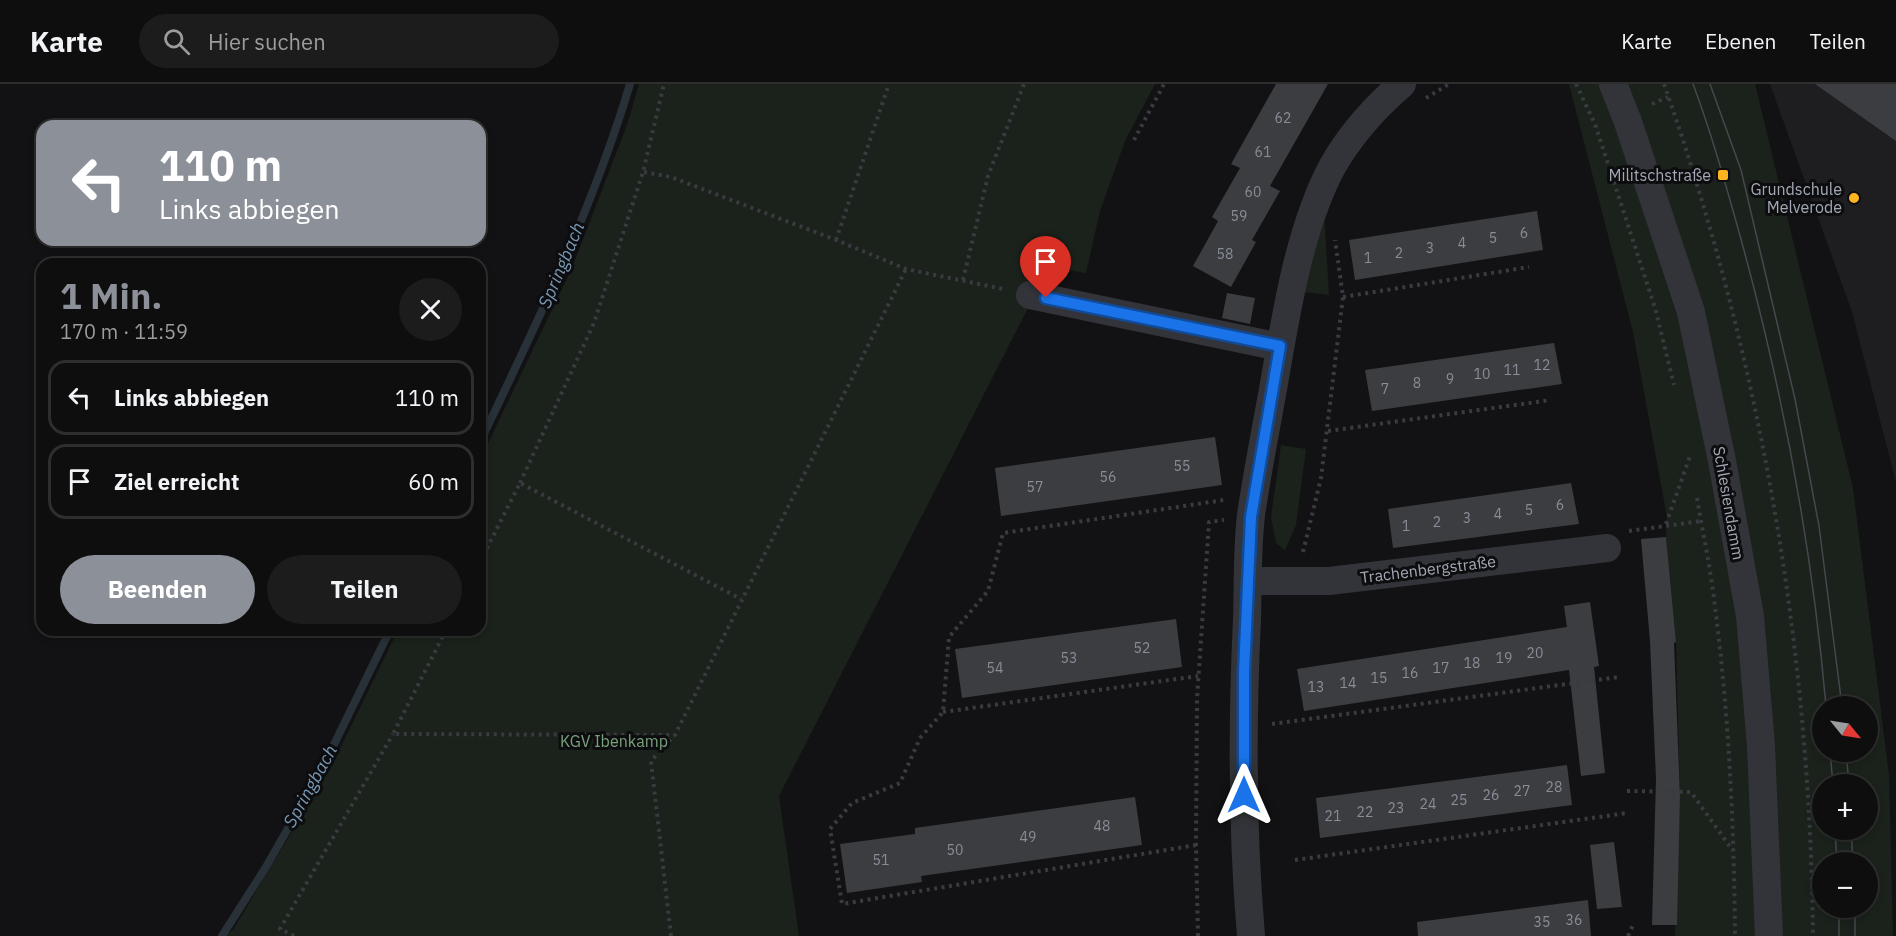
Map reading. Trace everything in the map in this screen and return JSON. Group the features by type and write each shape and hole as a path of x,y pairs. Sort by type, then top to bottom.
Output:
{"street":[{"name":"Schlesiendamm","path":"1613,84 1632,133 1691,312 1724,472 1751,628 1761,746 1769,936"},
{"path":"1251,936 1244,863 1244,727 1248,581 1253,506 1280,346 1293,284 1322,188 1332,168 1357,130 1376,107 1410,93"},
{"path":"1030,295 1280,346"},
{"name":"Trachenbergstraße","path":"1248,581 1329,581 1607,548"}],"path":[{"path":"486,550 594,323 644,172 663,84"},
{"path":"836,240 889,84"},
{"path":"963,280 988,176 1024,84"},
{"path":"1134,140 1164,84"},
{"path":"1410,93 1449,84"},
{"path":"1576,84 1595,124 1655,308 1675,388"},
{"path":"1664,84 1730,295 1764,450 1790,602 1805,738 1813,936"},
{"path":"1646,107 1668,97"},
{"path":"644,172 671,177 906,269 1030,295"},
{"path":"1295,582 1314,512 1328,431 1343,297 1335,237"},
{"path":"1343,297 1529,267"},
{"path":"671,936 651,761 675,735 906,269"},
{"path":"1328,431 1551,400"},
{"path":"1688,445 1692,467"},
{"path":"1666,524 1690,456"},
{"path":"519,483 741,599"},
{"path":"1696,489 1715,606 1727,733 1735,936"},
{"path":"1198,936 1196,845 1198,676 1209,522 1253,506"},
{"path":"1196,845 842,904 830,829 852,803 900,783 920,738 943,712 949,637 988,591 1003,533 1253,506"},
{"path":"1607,548 1631,529 1701,521"},
{"path":"294,936 280,929 393,734 443,636"},
{"path":"943,712 1198,676"},
{"path":"1244,727 1619,677"},
{"path":"393,734 675,735"},
{"path":"1627,791 1691,792 1733,851"},
{"path":"1294,860 1627,813"},
{"path":"1628,936 1633,925"}],"shaded area":[{"name":"Grundschule Melverode","path":"1770,84 1896,84 1896,482 1852,312"}],"green space":[{"name":"KGV Ibenkamp","path":"639,84 1155,84 1125,141 1100,211 1086,273 1036,265 1028,308 779,796 799,936 224,936 233,930 331,767 395,636 486,636 486,447 572,268 627,125"},
{"path":"1569,84 1755,84 1853,488 1889,775 1893,936 1675,936 1680,793 1676,642 1666,537 1667,517 1633,332"},
{"path":"1324,211 1329,295 1304,292"},
{"path":"1281,445 1306,449 1296,525 1285,550 1276,543 1271,517"}],"building":[{"path":"1276,84 1328,84 1270,186 1280,191 1252,240 1256,242 1231,287 1193,266 1218,221 1212,217 1240,168 1231,164"},
{"path":"1815,84 1896,84 1896,141"},
{"path":"1537,211 1543,250 1355,280 1349,240"},
{"path":"1227,293 1255,298 1250,324 1222,318"},
{"path":"1554,343 1562,384 1372,411 1365,370"},
{"path":"1215,437 1222,485 1001,516 995,468"},
{"path":"1571,483 1579,524 1393,548 1388,509"},
{"path":"1666,537 1676,642 1674,643 1680,796 1677,925 1652,925 1656,779 1650,641 1641,539"},
{"path":"1590,602 1599,666 1594,667 1605,773 1581,776 1569,670 1304,711 1297,669 1567,627 1564,606"},
{"path":"1176,619 1182,667 962,698 955,649"},
{"path":"1567,765 1572,805 1320,838 1316,798"},
{"path":"1135,797 1142,845 921,876 922,882 847,893 840,844 915,834 915,828"},
{"path":"1614,842 1622,907 1597,909 1590,845"},
{"path":"1588,900 1591,936 1418,936 1417,922"}],"waterway":[{"name":"Springbach","path":"486,429 581,221 630,84"},
{"name":"Springbach","path":"222,936 266,867 322,769 387,636"}],"tram line":[{"path":"1693,84 1712,139 1755,290 1782,408 1813,586 1825,696"},
{"path":"1710,84 1741,170 1795,399 1819,526 1841,696"},
{"path":"1831,762 1832,774"},
{"path":"1847,762 1848,774"},
{"path":"1836,840 1836,852"},
{"path":"1852,840 1852,852"},
{"path":"1839,918 1839,936"},
{"path":"1855,918 1855,936"}],"place":[{"name":"Militschstraße","path":"1723,175"},
{"name":"Grundschule Melverode","path":"1854,198"}],"route":[{"path":"1046,298 1280,346 1251,517 1244,672 1244,795"}]}
